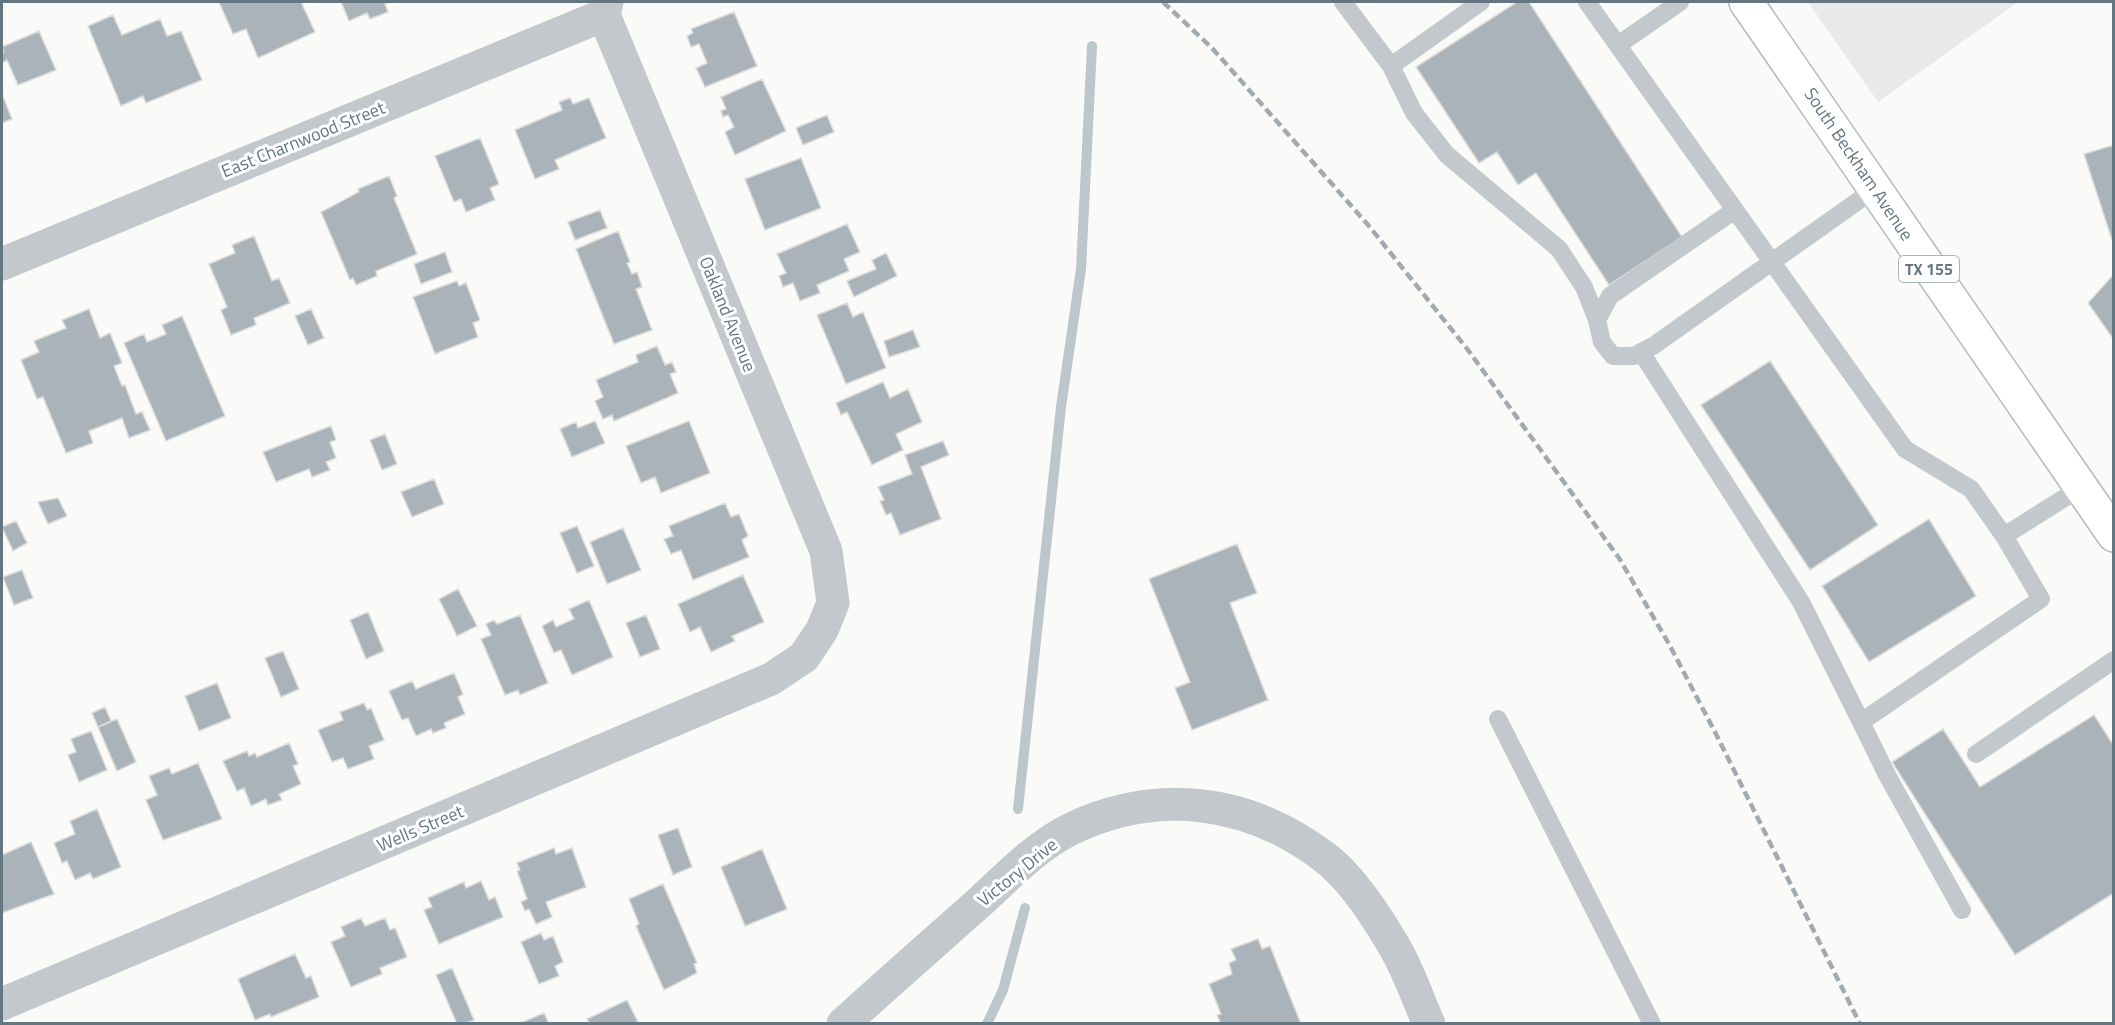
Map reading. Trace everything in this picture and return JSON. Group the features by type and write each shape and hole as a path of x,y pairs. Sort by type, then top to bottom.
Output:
{"main road":[{"name":"South Beckham Avenue","path":"1746,2 2114,535"}],"street":[{"name":"East Charnwood Street","path":"2,264 605,8"},
{"name":"Oakland Avenue","path":"605,8 826,551 833,603 822,630"},
{"name":"Wells Street","path":"2,1004 771,679 804,657 822,630"},
{"name":"Victory Drive","path":"843,1023 1025,861 1069,830 1120,810 1163,804 1228,809 1280,828 1325,857 1362,898 1393,942 1429,1023"}],"lane":[{"path":"1343,2 1391,66 1414,113 1447,155 1559,249 1584,287 1597,320 1602,342 1613,356 1634,356 1641,352 1875,189"},
{"path":"1391,66 1481,2"},
{"path":"1587,2 1905,449 1971,489 2004,536 2041,599 1861,722"},
{"path":"1618,45 1680,2"},
{"path":"1597,320 1610,296 1735,210"},
{"path":"1641,352 1801,602 1887,775 1962,910"},
{"path":"2004,536 2080,488"},
{"path":"1976,754 2114,660"},
{"path":"1498,719 1652,1023"}],"shaded area":[{"path":"1808,2 2018,2 1878,102"}],"building":[{"path":"219,2 301,2 315,32 258,58 246,29 233,34"},
{"path":"341,2 391,2 385,4 388,12 370,19 367,13 349,21"},
{"path":"1517,2 1529,2 1682,237 1609,285 1536,173 1518,185 1497,152 1479,163 1416,67"},
{"path":"734,12 757,66 705,87 696,68 707,63 699,44 691,47 687,36 693,33 691,29"},
{"path":"113,15 122,35 160,19 167,36 181,31 202,80 146,103 143,96 121,106 88,26"},
{"path":"39,31 56,70 18,85 7,60 2,63 4,52 2,47"},
{"path":"762,79 786,131 735,155 725,132 734,127 728,115 723,117 721,111 726,109 721,97"},
{"path":"2,94 12,119 2,123"},
{"path":"570,98 573,104 589,98 606,138 555,160 559,169 535,179 515,130 562,110 559,102"},
{"path":"827,115 834,132 803,145 796,128"},
{"path":"480,138 499,184 490,188 495,200 466,212 461,199 454,202 435,156"},
{"path":"2114,145 2114,246 2084,154"},
{"path":"801,158 821,208 765,230 745,179"},
{"path":"389,176 397,196 394,198 417,254 376,271 377,276 356,285 353,278 350,280 321,212 359,192 358,189"},
{"path":"600,210 607,228 575,240 568,222"},
{"path":"847,224 860,252 844,259 849,271 817,285 820,293 800,301 793,283 783,287 779,276 786,273 777,254"},
{"path":"618,231 630,262 627,263 632,274 637,272 642,287 636,289 652,330 614,344 576,249"},
{"path":"254,236 272,281 279,278 290,303 254,318 256,325 231,335 221,310 227,307 209,264 235,253 232,245"},
{"path":"445,252 452,272 421,284 414,264"},
{"path":"886,253 897,276 854,297 847,281 876,269 872,260"},
{"path":"2114,274 2114,340 2088,303"},
{"path":"457,281 459,286 466,283 480,320 473,323 478,337 435,354 413,297"},
{"path":"847,303 853,317 863,312 886,368 846,384 817,315"},
{"path":"89,309 100,338 110,333 122,363 114,366 122,386 125,385 136,414 142,412 150,430 129,438 122,418 89,431 93,443 66,453 43,397 37,399 21,360 39,352 34,341 66,328 62,320"},
{"path":"311,309 324,338 308,345 295,316"},
{"path":"182,316 225,416 166,441 124,343 144,334 147,342 166,334 162,325"},
{"path":"913,330 920,347 889,357 884,341"},
{"path":"657,346 665,365 672,362 676,372 670,374 678,393 614,421 612,415 603,419 595,401 603,397 596,380 638,362 636,355"},
{"path":"1770,361 1878,525 1810,570 1701,405"},
{"path":"883,382 890,398 908,389 922,422 896,434 903,450 872,465 847,412 841,415 836,403"},
{"path":"595,421 605,443 572,457 560,429 576,422 578,428"},
{"path":"689,421 710,473 661,493 655,477 641,483 626,446"},
{"path":"331,426 336,440 330,442 336,458 326,462 330,470 312,477 309,469 276,482 263,452"},
{"path":"385,434 397,464 382,470 370,440"},
{"path":"943,441 949,455 921,467 941,519 900,535 891,513 886,515 880,501 884,500 878,487 912,474 905,455"},
{"path":"434,479 444,504 412,517 401,492"},
{"path":"58,498 67,516 48,524 38,502"},
{"path":"725,503 731,517 739,514 748,536 742,540 749,557 693,580 681,550 671,554 664,539 673,536 669,526"},
{"path":"1929,519 1976,596 1869,662 1822,586"},
{"path":"16,521 27,543 13,551 2,527"},
{"path":"577,526 594,566 577,573 560,533"},
{"path":"623,528 641,570 607,584 590,542"},
{"path":"1237,544 1257,593 1230,603 1268,700 1192,730 1175,688 1190,682 1149,579"},
{"path":"22,570 33,598 14,605 3,577"},
{"path":"743,575 764,622 732,636 735,641 711,652 700,627 690,632 678,604"},
{"path":"458,589 477,626 457,636 439,599"},
{"path":"589,600 613,657 572,675 561,650 554,653 542,626 553,620 556,627 574,619 569,609"},
{"path":"368,612 384,651 366,659 350,620"},
{"path":"520,615 548,683 520,695 518,690 505,695 481,639 491,635 486,624 494,620 497,624"},
{"path":"646,615 660,649 640,657 626,623"},
{"path":"283,651 299,689 281,697 265,658"},
{"path":"454,673 463,694 458,697 465,714 444,723 446,728 433,733 431,729 416,736 408,718 402,720 389,691 412,681 416,689"},
{"path":"217,683 231,718 199,731 185,696"},
{"path":"364,703 367,710 371,708 384,740 369,746 374,759 348,769 343,758 332,762 318,730 343,720 340,712"},
{"path":"105,707 111,721 98,727 92,713"},
{"path":"2094,715 2114,746 2114,893 2015,955 1892,762 1943,729 1980,787"},
{"path":"117,719 136,762 117,771 98,727"},
{"path":"91,731 107,770 79,782 68,755 76,752 71,739"},
{"path":"289,743 298,764 293,766 301,784 279,794 282,800 268,805 266,799 251,806 244,788 237,791 223,761 247,751 249,756 255,753 257,757"},
{"path":"198,763 222,819 163,840 146,800 157,795 149,776 169,768 172,774"},
{"path":"97,809 121,867 93,879 90,873 75,880 67,861 62,863 54,843 75,834 70,821"},
{"path":"678,828 692,867 673,875 658,835"},
{"path":"31,842 54,894 2,913 2,855"},
{"path":"554,848 556,854 572,848 586,887 546,902 552,917 536,924 529,909 525,911 521,902 527,899 517,871 520,870 517,863"},
{"path":"762,849 787,909 745,926 721,867"},
{"path":"481,881 489,900 495,897 503,917 439,944 424,910 432,907 428,898 464,882 466,888"},
{"path":"663,884 697,963 694,964 697,973 664,990 636,926 639,924 629,899"},
{"path":"361,918 365,926 385,918 390,930 395,928 407,957 380,968 382,974 351,987 331,942 345,936 341,927"},
{"path":"541,933 544,940 553,936 563,962 555,966 559,976 539,984 521,942"},
{"path":"1258,939 1262,949 1270,946 1301,1024 1221,1024 1217,1015 1221,1014 1209,984 1232,974 1229,963 1236,960 1231,949"},
{"path":"295,954 306,978 311,976 319,997 271,1017 270,1014 255,1020 238,979"},
{"path":"452,968 474,1020 464,1024 457,1024 436,975"},
{"path":"627,1000 639,1024 590,1024 587,1019"},
{"path":"544,1013 549,1024 518,1024"}],"waterway":[{"path":"1018,809 1061,407 1081,269 1092,46"},
{"path":"987,1024 1003,990 1025,908"}],"railway":[{"path":"1163,2 1212,48 1369,226 1468,350 1619,558 1669,644 1716,734 1860,1024"}]}
